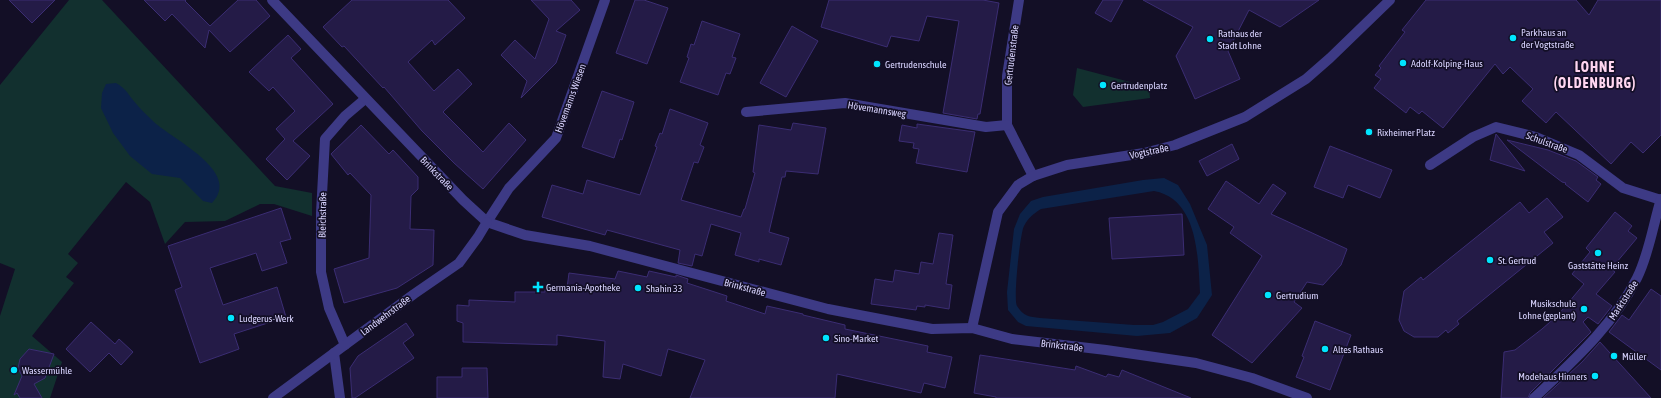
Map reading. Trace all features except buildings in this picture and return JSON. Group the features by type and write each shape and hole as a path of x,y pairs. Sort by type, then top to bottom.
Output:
{"street":[{"name":"Brinkstraße","path":"272,0 365,99 463,200 487,222 526,234 590,246 828,309 932,329 972,328 1012,339 1106,350 1196,363 1252,378 1307,398"},
{"name":"Hövemanns Wiesen","path":"487,222 509,188 556,138 605,0"},
{"name":"Gertrudenstraße","path":"1019,0 1007,76 1007,125 1033,176"},
{"name":"Vogtstraße","path":"972,328 998,212 1018,185 1033,176 1066,165 1144,153 1175,145 1245,117 1306,79 1390,0"},
{"name":"Bleichstraße","path":"345,345 329,308 321,272 321,213 325,139 345,116 365,99"},
{"name":"Hövemannsweg","path":"746,112 845,103 986,127 1007,125"},
{"name":"Schulstraße","path":"1430,165 1473,137 1496,127 1536,137 1579,155 1623,188 1661,199"},
{"name":"Marktstraße","path":"1534,398 1576,358 1618,312 1638,277 1661,199"},
{"name":"Landwehrstraße","path":"273,398 414,294 459,263 487,222"},
{"path":"334,353 340,398"}],"green space":[{"path":"69,0 102,0 275,186 312,193 312,216 274,204 260,204 225,221 185,222 165,244 150,202 126,182 68,254 78,263 66,277 74,283 32,336 62,362 50,398 0,398 0,316 15,269 0,263 0,85"},
{"path":"1077,68 1149,87 1150,98 1083,107 1073,95"}],"water":[{"path":"116,83 126,90 138,106 154,122 201,157 212,168 219,180 219,191 212,203 203,201 180,178 152,174 130,156 113,133 101,108 102,93 106,84"},
{"path":"1164,178 1178,185 1190,204 1207,245 1212,295 1197,318 1170,333 1137,336 1026,326 1018,322 1008,310 1007,292 1014,229 1020,214 1031,201 1043,197 1143,180","holes":["1154,191 1169,196 1179,205 1187,217 1193,232 1196,247 1200,293 1188,309 1163,322 1153,325 1036,318 1027,315 1019,309 1016,301 1018,266 1022,231 1029,218 1041,209"]}],"place":[{"name":"Parkhaus an der Vogtstraße","path":"1513,38"},
{"name":"Rathaus der Stadt Lohne","path":"1210,39"},
{"name":"Adolf-Kolping-Haus","path":"1403,63"},
{"name":"Gertrudenschule","path":"877,64"},
{"name":"Gertrudenplatz","path":"1103,85"},
{"name":"Rixheimer Platz","path":"1369,132"},
{"name":"Gaststätte Heinz","path":"1598,253"},
{"name":"St. Gertrud","path":"1490,260"},
{"name":"Germania-Apotheke","path":"538,287"},
{"name":"Shahin 33","path":"638,288"},
{"name":"Gertrudium","path":"1268,295"},
{"name":"Musikschule Lohne (geplant)","path":"1584,309"},
{"name":"Ludgerus-Werk","path":"231,318"},
{"name":"Sino-Market","path":"826,338"},
{"name":"Altes Rathaus","path":"1325,349"},
{"name":"Müller","path":"1614,356"},
{"name":"Wassermühle","path":"14,370"},
{"name":"Modehaus Hinners","path":"1595,376"}],"district":[{"name":"LOHNE (OLDENBURG)","path":"1595,76"}]}
